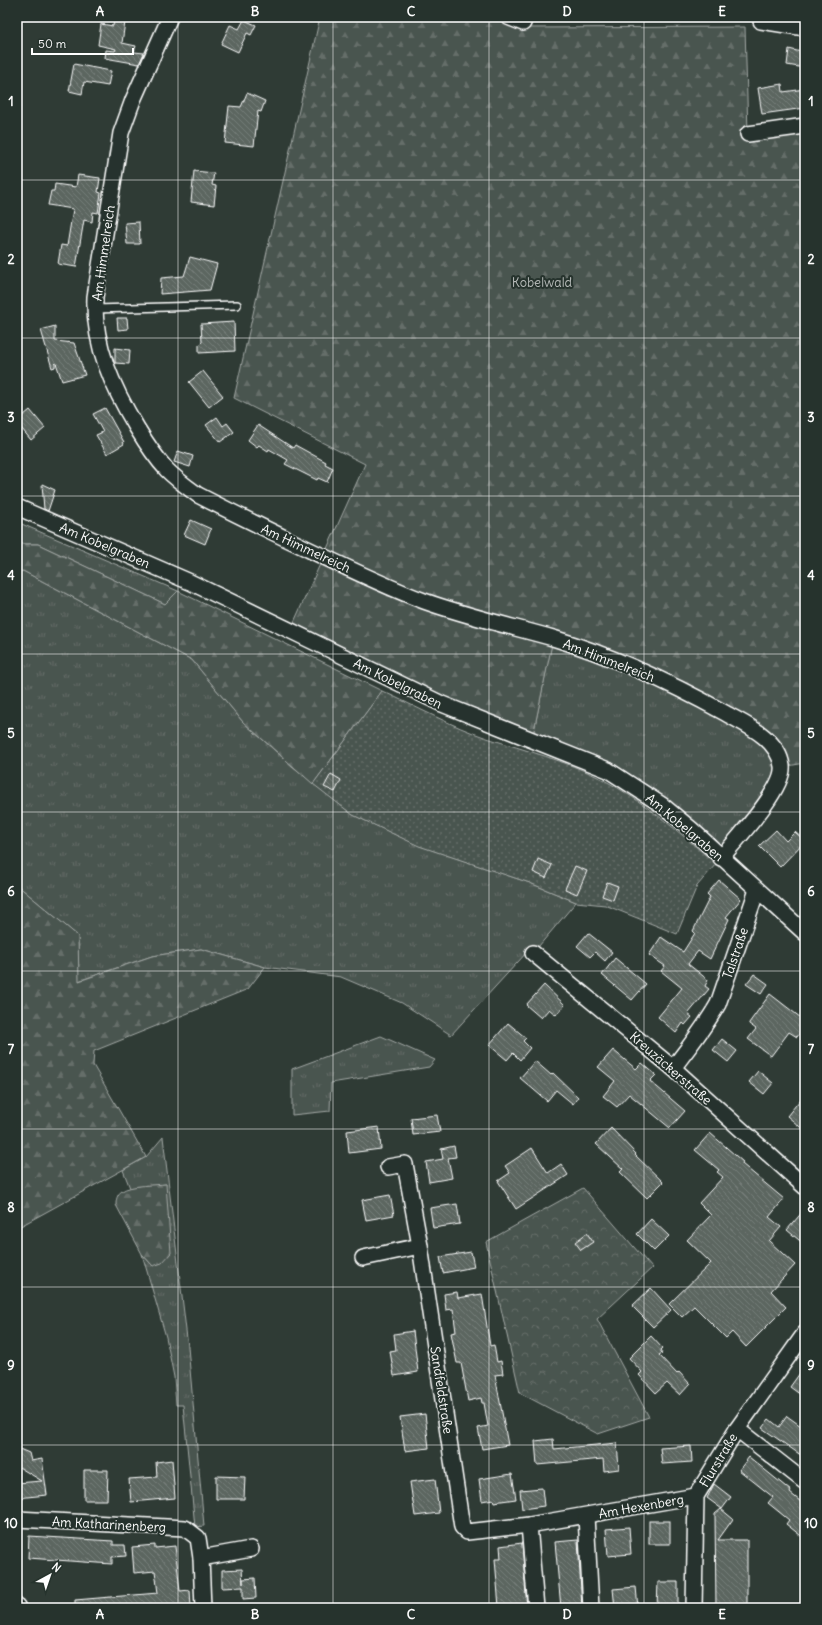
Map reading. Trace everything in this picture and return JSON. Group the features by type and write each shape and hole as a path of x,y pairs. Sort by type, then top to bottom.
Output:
{"street":[{"name":"Am Himmelreich","path":"170,17 133,100 120,138 94,309 98,339 113,382 128,412 153,452 167,470 182,484 198,495 324,557 418,598 478,618 553,638 624,664 695,696 755,730 765,738 776,752 782,767 779,783 774,792 721,858"},
{"path":"508,17 523,23"},
{"path":"761,21 805,28"},
{"path":"748,134 805,126"},
{"name":"Am Kobelgraben","path":"17,507 190,582 442,704 608,770 662,805 757,890"},
{"path":"757,890 805,933"},
{"name":"Talstraße","path":"673,1068 710,1019 718,1004 757,890"},
{"name":"Kreuzäckerstraße","path":"533,953 673,1068 805,1187"},
{"name":"Sandfeldstraße","path":"388,1167 405,1164 420,1246 462,1527 467,1532"},
{"path":"363,1258 420,1246"},
{"name":"Flurstraße","path":"694,1608 696,1496 737,1429 805,1333"},
{"path":"737,1429 805,1482"},
{"name":"Am Hexenberg","path":"467,1532 586,1516 696,1496"},
{"name":"Am Hexenberg","path":"586,1516 591,1608"},
{"name":"Am Katharinenberg","path":"17,1519 185,1528 198,1538 201,1558"},
{"path":"528,1525 536,1608"},
{"path":"204,1608 201,1558 251,1549"}],"lane":[{"path":"94,309 237,305"}],"green space":[{"name":"Kobelwald","path":"320,17 496,17 525,28 745,27 748,134 805,126 805,763 782,767 755,730 553,639 532,740 290,631 365,464 234,398"},
{"path":"17,522 178,591 165,604 38,544 17,544"},
{"path":"17,544 38,544 165,604 178,591 382,691 313,784 243,722 192,660 23,571 17,572"},
{"path":"23,571 192,660 243,722 292,766 353,815 420,846 530,883 576,902 533,953 528,951 451,1035 402,1003 341,977 265,967 201,949 152,956 78,981 78,936 17,885 17,572"},
{"path":"553,638 755,730 782,767 721,858 662,805 532,740"},
{"path":"382,691 447,722 474,733 588,772 632,797 675,829 716,864 697,886 677,934 605,905 576,902 530,883 419,846 353,815 313,784"},
{"path":"17,885 78,936 79,981 152,956 201,949 265,967 248,989 94,1051 93,1065 146,1157 17,1228"},
{"path":"381,1036 435,1060 429,1067 331,1083 330,1111 292,1115 292,1069"},
{"path":"163,1137 188,1347 204,1526 195,1527 183,1405 176,1405 174,1377 166,1337 142,1254 153,1266 166,1184 130,1188 123,1170 146,1157"},
{"path":"166,1184 171,1253 162,1263 153,1266 142,1254 116,1205 116,1201 119,1194 126,1189 137,1186"},
{"path":"583,1188 652,1268 597,1319 649,1417 598,1434 520,1393 486,1242"}],"building":[{"path":"114,20 125,22 122,43 136,46 134,52 144,53 139,64 105,58 106,50 115,51 116,49 98,45 101,24 113,26"},
{"path":"244,20 256,25 251,35 247,33 238,52 221,44 230,25 239,29"},
{"path":"789,49 805,53 805,68 787,65"},
{"path":"74,64 111,71 108,86 84,82 82,94 69,91"},
{"path":"782,84 783,92 805,89 805,108 762,114 758,88"},
{"path":"247,93 265,101 261,112 258,111 254,146 225,143 229,106 241,107"},
{"path":"194,171 214,173 212,185 216,186 214,205 191,202"},
{"path":"78,175 100,178 98,192 101,193 98,213 93,212 92,222 84,220 76,267 58,264 61,245 67,246 73,209 48,205 51,191 54,191 55,184 76,187"},
{"path":"139,222 140,244 127,244 125,223"},
{"path":"190,257 217,264 210,290 160,294 161,278 184,276"},
{"path":"117,318 127,318 128,329 118,330"},
{"path":"234,322 235,351 199,353 199,345 202,342 201,324"},
{"path":"55,326 55,341 74,343 85,375 62,381 56,363 55,367 52,368 41,330"},
{"path":"115,348 130,350 129,364 115,363"},
{"path":"203,371 223,396 209,407 189,382"},
{"path":"105,408 124,442 124,444 107,454 96,435 103,432 93,414"},
{"path":"30,410 45,428 31,440 17,423 17,421"},
{"path":"217,417 223,426 227,423 234,432 220,442 206,425"},
{"path":"258,425 293,448 295,445 326,462 325,464 333,468 327,482 318,478 317,480 285,464 288,460 269,449 268,451 259,445 257,447 248,440"},
{"path":"178,451 193,456 190,467 174,462"},
{"path":"42,484 55,490 48,511 44,509"},
{"path":"191,520 211,529 205,544 184,535"},
{"path":"331,774 341,780 335,792 324,787"},
{"path":"776,830 786,841 795,832 805,841 780,867 759,846"},
{"path":"538,859 552,865 546,878 533,872"},
{"path":"575,866 587,871 577,894 565,889"},
{"path":"719,880 741,899 726,917 729,919 710,959 698,951 688,964 708,980 705,986 709,989 688,1014 692,1017 685,1025 683,1023 676,1033 658,1017 682,988 661,971 665,966 649,955 661,937 683,952 695,933 693,931 710,897 707,894"},
{"path":"607,882 618,886 613,900 602,896"},
{"path":"588,933 612,952 605,961 595,952 590,957 577,946"},
{"path":"615,958 646,984 632,1000 602,975"},
{"path":"754,974 768,984 761,994 746,984"},
{"path":"544,985 565,1005 556,1015 549,1009 541,1018 526,1005"},
{"path":"770,994 805,1021 805,1026 797,1037 789,1032 771,1056 748,1039 756,1029 749,1023"},
{"path":"508,1023 526,1038 523,1041 530,1048 520,1060 513,1053 507,1060 489,1045"},
{"path":"722,1039 737,1051 728,1062 713,1050"},
{"path":"613,1050 636,1069 642,1063 656,1075 650,1081 685,1111 670,1128 629,1094 617,1107 603,1096 615,1081 598,1067"},
{"path":"535,1061 551,1075 553,1073 578,1097 573,1104 556,1090 547,1101 520,1078"},
{"path":"758,1071 773,1083 764,1094 749,1082"},
{"path":"805,1094 805,1131 787,1116"},
{"path":"437,1115 440,1132 413,1135 411,1118"},
{"path":"379,1127 381,1149 349,1153 347,1131"},
{"path":"611,1128 636,1154 635,1155 663,1182 647,1198 620,1172 623,1169 596,1144"},
{"path":"710,1133 743,1162 742,1164 784,1199 769,1217 781,1227 769,1241 795,1265 771,1291 786,1307 746,1347 732,1332 726,1338 694,1306 682,1317 669,1304 711,1263 687,1240 711,1215 699,1203 723,1177 717,1172 719,1170 695,1150"},
{"path":"454,1146 456,1157 448,1158 452,1178 429,1182 426,1162 443,1159 441,1149"},
{"path":"532,1148 548,1173 561,1164 568,1175 516,1209 498,1181 510,1173 505,1166"},
{"path":"390,1195 394,1215 366,1220 362,1200"},
{"path":"457,1204 460,1224 433,1228 430,1208"},
{"path":"805,1209 805,1245 787,1230"},
{"path":"651,1219 669,1236 654,1251 637,1234"},
{"path":"587,1233 593,1242 581,1250 575,1242"},
{"path":"471,1252 474,1267 443,1273 440,1257"},
{"path":"651,1288 671,1310 653,1327 632,1306"},
{"path":"457,1292 458,1298 482,1294 490,1346 494,1345 497,1362 501,1361 503,1374 495,1375 508,1445 482,1449 478,1428 488,1426 484,1403 482,1403 481,1398 468,1401 461,1363 457,1363 451,1333 456,1332 453,1309 446,1310 444,1294"},
{"path":"413,1331 418,1372 394,1376 390,1351 396,1350 394,1334"},
{"path":"651,1336 662,1348 660,1350 662,1353 659,1355 677,1374 679,1372 690,1384 680,1395 667,1383 656,1393 639,1375 642,1372 629,1358"},
{"path":"805,1366 805,1398 790,1387"},
{"path":"425,1414 429,1448 405,1451 400,1417"},
{"path":"787,1416 805,1429 805,1458 762,1428 769,1419 779,1427"},
{"path":"553,1439 554,1449 617,1443 619,1469 604,1471 603,1459 537,1465 535,1441"},
{"path":"691,1446 692,1462 662,1464 660,1448"},
{"path":"17,1448 29,1453 31,1461 42,1459 47,1495 17,1498 17,1483 42,1481 17,1466"},
{"path":"749,1457 791,1491 790,1493 805,1505 805,1539 786,1524 789,1520 768,1503 773,1497 739,1470"},
{"path":"172,1460 175,1498 131,1502 129,1479 157,1477 156,1462"},
{"path":"84,1470 108,1470 107,1500 84,1500"},
{"path":"512,1474 516,1499 494,1502 493,1499 482,1501 479,1479"},
{"path":"216,1476 245,1477 244,1499 216,1499"},
{"path":"435,1479 439,1513 415,1516 410,1482"},
{"path":"714,1484 731,1497 722,1509 707,1498"},
{"path":"542,1488 544,1506 522,1509 520,1490"},
{"path":"721,1509 733,1519 718,1540 747,1540 747,1608 716,1608 715,1514"},
{"path":"649,1521 670,1521 670,1544 649,1544"},
{"path":"629,1527 631,1554 608,1556 606,1529"},
{"path":"29,1536 113,1541 113,1545 125,1545 126,1556 112,1557 112,1564 28,1558"},
{"path":"578,1540 582,1608 561,1608 555,1542"},
{"path":"522,1543 527,1608 499,1607 495,1559 501,1559 500,1546"},
{"path":"155,1545 155,1548 175,1546 180,1591 190,1590 191,1608 75,1608 75,1600 158,1593 155,1571 134,1573 132,1547"},
{"path":"242,1569 243,1584 243,1579 255,1578 256,1598 243,1599 243,1587 222,1588 222,1570"},
{"path":"658,1582 678,1582 678,1607 657,1606"},
{"path":"636,1587 638,1608 615,1608 613,1589"}]}
